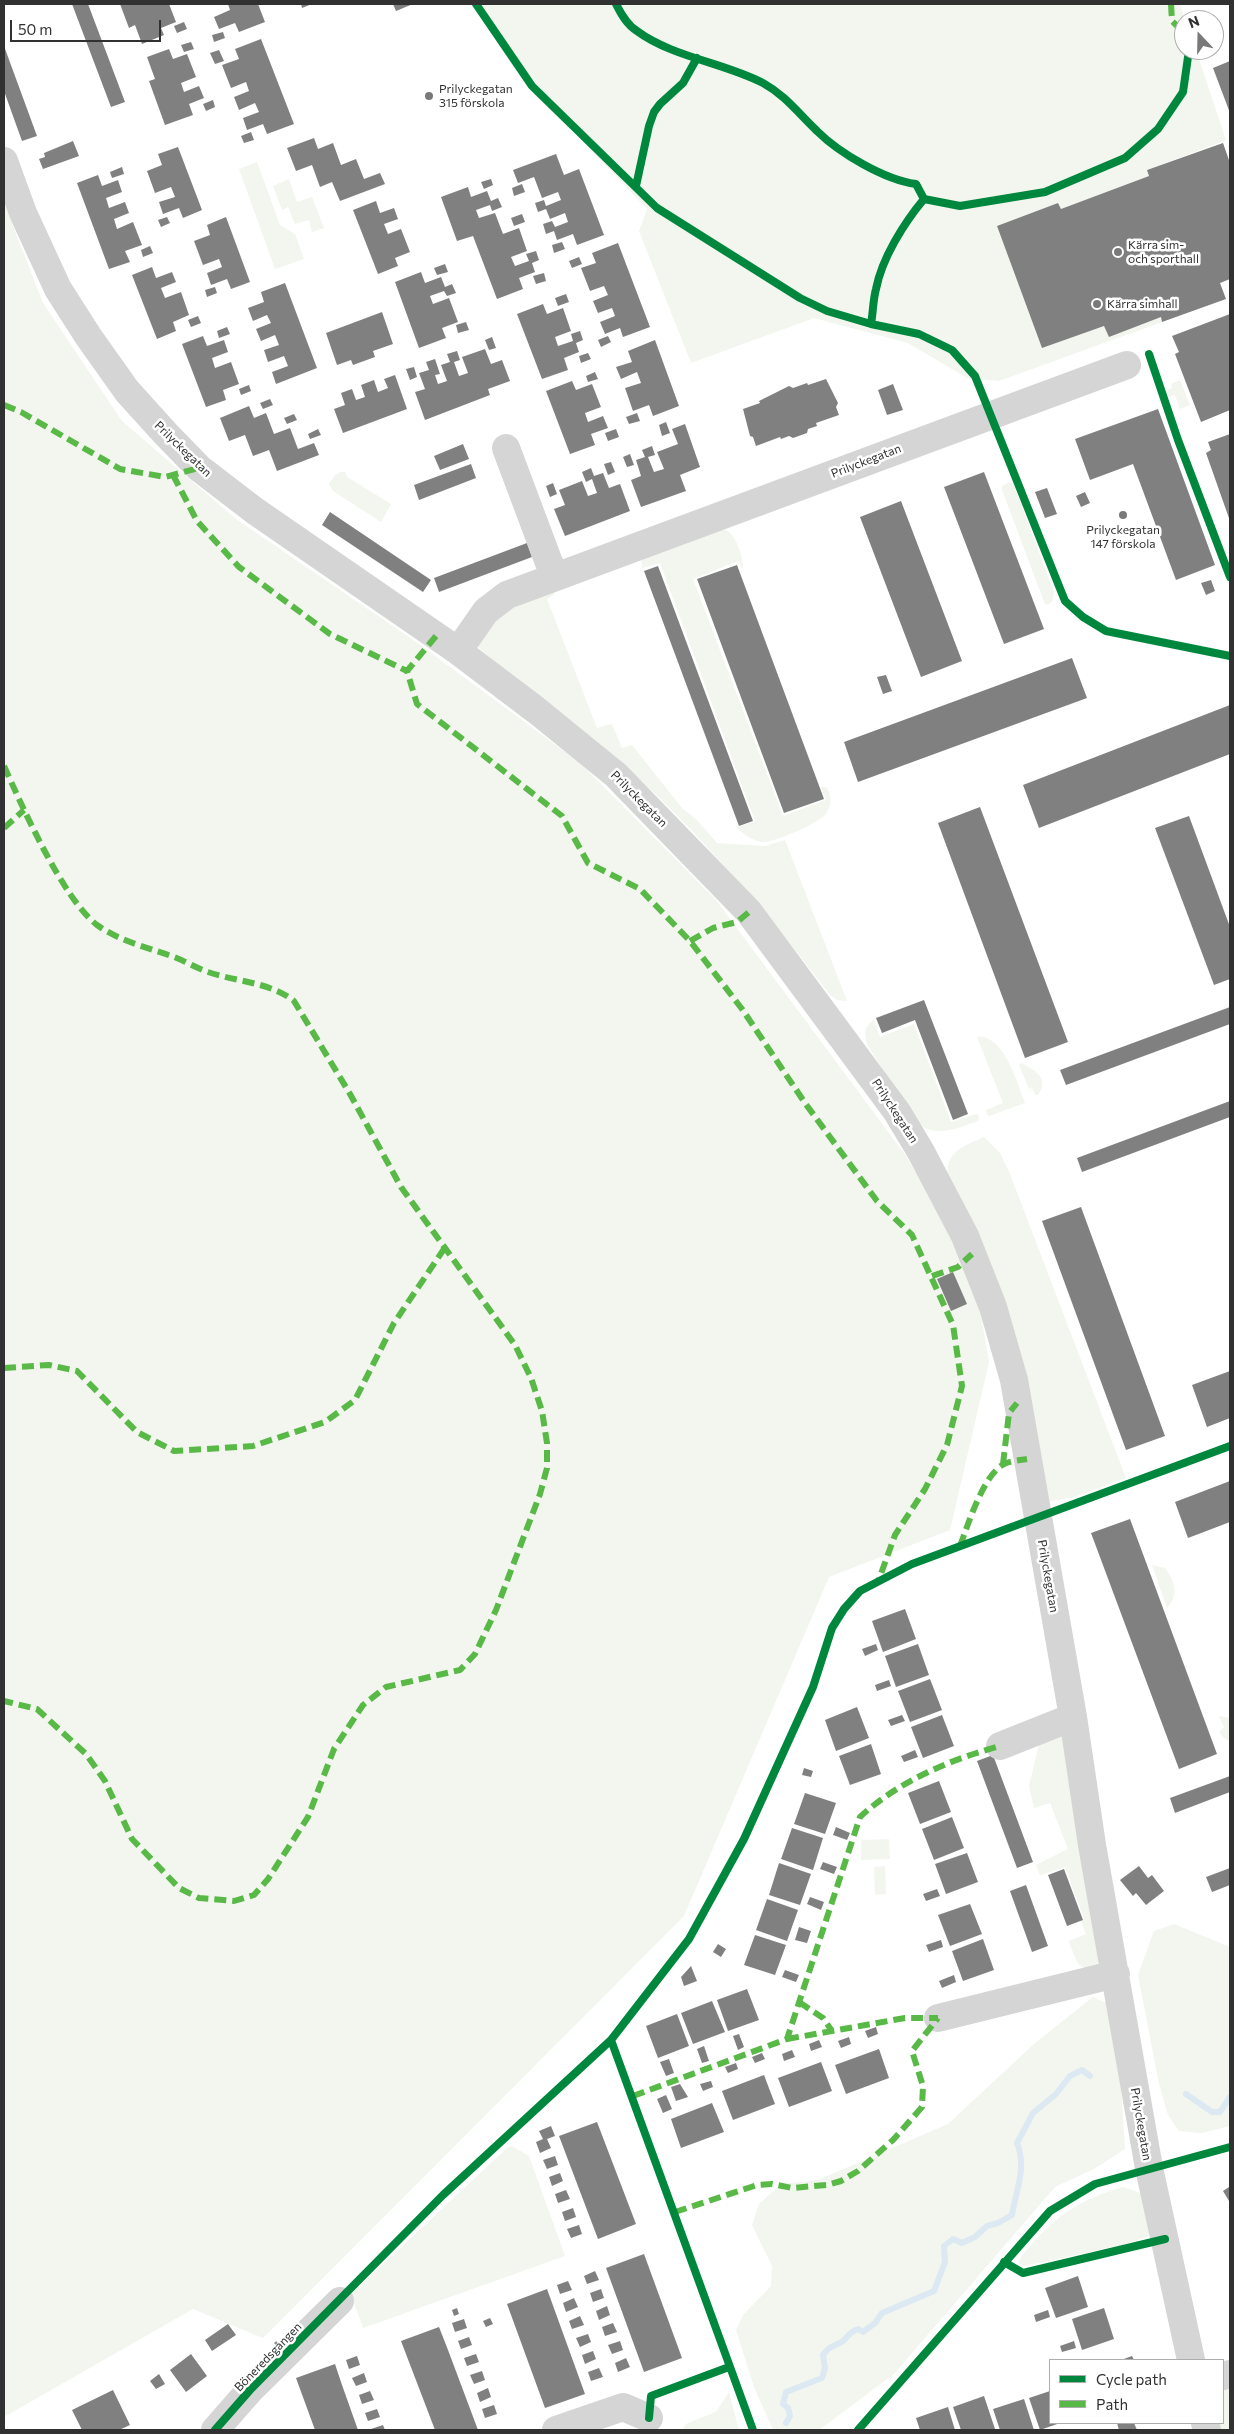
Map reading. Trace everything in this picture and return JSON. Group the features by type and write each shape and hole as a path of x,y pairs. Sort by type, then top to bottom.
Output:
{"street":[{"name":"Prilyckegatan","path":"4,160 23,213 58,289 127,391 199,468 255,511 458,652 536,710 616,775 749,912 892,1104 921,1152 965,1236 993,1308 1014,1380 1074,1718 1092,1845 1149,2168 1191,2359"},
{"name":"Prilyckegatan","path":"458,652 486,611 507,595 554,576 729,514 893,450 1127,364"},
{"path":"506,448 554,576"},
{"path":"1000,1746 1074,1718"},
{"path":"938,2018 1116,1974"},
{"name":"Böneredsgången","path":"215,2430 250,2390 340,2300"},
{"path":"556,2430 623,2406 649,2418"}],"shaded area":[{"path":"471,4 1180,4 1182,10 1174,10 1174,60 1199,60 1226,140 1147,170 1149,176 1061,209 1058,203 997,226 1042,348 1104,326 1109,336 1161,317 1162,322 999,381 967,378 908,343 814,318 691,363 639,231 647,209 576,134 536,97"},
{"path":"257,162 280,225 295,234 304,259 275,269 239,169"},
{"path":"289,179 297,202 312,197 324,228 312,232 309,220 295,224 288,207 282,210 273,186"},
{"path":"4,203 43,303 122,421 236,519 419,644 580,763 716,900 906,1156 972,1262 989,1362 950,1530 829,1577 684,1916 263,2338 193,2309 4,2417"},
{"path":"1180,380 1190,405 1180,409 1175,395 1168,397 1165,391 1172,388 1171,384"},
{"path":"345,472 347,477 391,504 381,522 333,491 329,484 335,475"},
{"path":"1009,482 1013,483 1054,592 1052,602 1047,605 1044,602 1002,490 1002,486"},
{"path":"724,529 736,541 743,570 738,561 693,579 783,816 826,800 821,787 826,787 830,797 829,808 820,819 795,832 762,842 744,834 735,826 739,827 755,821 660,563 642,568 641,558"},
{"path":"554,592 555,594 547,599 597,728 612,724 622,748 632,745 682,808 697,820 717,843 765,846 785,840 847,1001 837,1000 830,995 730,872 703,842 646,786 600,744 512,676 478,647 481,636 497,618 520,605"},
{"path":"874,1020 880,1037 914,1024 951,1122 977,1114 979,1116 978,1121 956,1129 940,1131 918,1124 868,1046 865,1032 870,1022"},
{"path":"977,1037 986,1038 995,1043 1002,1051 1025,1103 989,1116 987,1115 986,1110 1003,1103"},
{"path":"1021,1063 1036,1072 1042,1079 1038,1095 1035,1095 1032,1088 1029,1089 1019,1065"},
{"path":"984,1137 1000,1153 1010,1174 1126,1478 1074,1497 1047,1502 948,1175 948,1167 953,1155 964,1146"},
{"path":"1152,1565 1165,1568 1173,1583 1173,1599 1167,1608"},
{"path":"1219,1716 1230,1718 1230,1741 1219,1732 1224,1727"},
{"path":"1061,1735 1064,1737 1099,1964 1086,1969 1078,1964 1069,1941 1086,1934 1081,1921 1084,1919 1065,1867 1040,1875 1036,1865 1068,1849 1050,1803 1034,1808 1029,1786 1039,1744"},
{"path":"889,1839 890,1859 861,1860 861,1840"},
{"path":"885,1866 886,1894 875,1895 874,1867"},
{"path":"1174,1924 1230,1947 1230,2126 1202,2133 1179,2131 1168,2115 1159,2084 1138,1975 1154,1931"},
{"path":"1093,1997 1106,2003 1121,2085 1125,2149 1094,2169 1055,2187 894,2374 819,2430 773,2430 754,2387 736,2330 744,2314 771,2286 772,2266 752,2225 759,2204 781,2184 818,2180 948,2124 1035,2043"},
{"path":"512,2146 529,2156 565,2256 363,2328 351,2294 508,2147"},
{"path":"1123,2187 1143,2194 1150,2234 1147,2237 1122,2245 1025,2266 1019,2264 1021,2257 1030,2246 1061,2216 1083,2202"},
{"path":"1230,2386 1230,2430 1218,2430 1215,2424 1224,2424 1224,2388"},
{"path":"729,2392 739,2430 682,2430 686,2424 716,2412"}],"building":[{"path":"72,4 88,4 125,102 111,107"},
{"path":"120,4 169,4 176,22 161,28 164,35 142,44 135,25 129,28"},
{"path":"228,4 258,4 265,22 239,32 235,23 219,29 214,17 230,10"},
{"path":"301,4 312,4 302,8"},
{"path":"393,4 413,4 396,11"},
{"path":"184,22 187,29 177,33 174,26"},
{"path":"223,32 225,38 214,42 212,35"},
{"path":"261,39 294,124 267,134 263,124 247,130 243,118 259,112 255,103 239,110 234,97 249,91 246,82 231,88 222,65 239,59 235,49"},
{"path":"191,42 194,49 184,52 181,45"},
{"path":"4,46 37,136 22,141 4,91"},
{"path":"169,49 173,59 187,54 196,77 181,83 184,92 199,86 204,98 189,104 193,115 165,125 149,81 155,79 147,57"},
{"path":"219,50 224,61 215,64 210,53"},
{"path":"1230,61 1230,113 1213,68"},
{"path":"213,100 215,107 206,111 203,104"},
{"path":"251,132 254,140 244,143 241,136"},
{"path":"314,138 318,149 333,143 341,165 356,159 364,179 380,173 385,184 340,201 332,182 320,187 312,165 296,171 287,148"},
{"path":"73,141 79,156 43,169 39,159 45,157 44,153"},
{"name":"Kärra sim- och sporthall","path":"1223,143 1230,163 1230,279 1220,283 1226,299 1162,322 1161,317 1109,337 1104,326 1042,348 997,226 1058,203 1061,209 1149,176 1147,170"},
{"path":"178,147 202,210 183,218 179,208 163,214 159,202 175,197 171,187 155,193 147,171 162,165 158,154"},
{"path":"556,154 564,175 579,169 604,235 577,245 573,234 557,240 554,231 546,234 543,224 552,221 555,227 568,222 565,213 550,219 546,209 538,212 535,203 544,200 546,206 561,200 558,192 542,198 534,177 518,183 513,170"},
{"path":"122,167 124,174 112,178 110,172"},
{"path":"98,175 102,186 118,180 122,192 106,198 109,208 125,202 129,213 114,219 117,229 133,222 142,245 125,251 130,262 109,269 77,183"},
{"path":"491,179 493,185 484,189 481,182"},
{"path":"522,184 525,192 514,196 512,188"},
{"path":"468,187 471,197 487,191 491,201 498,198 502,207 492,211 490,205 476,210 479,218 495,213 503,234 519,228 527,251 511,257 515,266 529,261 526,254 536,251 539,260 532,263 535,272 519,278 523,289 497,299 473,236 457,241 441,197"},
{"path":"376,201 380,213 394,208 398,219 384,224 388,234 401,229 410,252 395,258 398,266 378,274 353,210"},
{"path":"522,214 525,222 514,226 511,218"},
{"path":"167,217 170,223 161,227 158,220"},
{"path":"226,217 250,282 231,289 227,279 211,285 207,273 222,267 219,259 203,265 194,241 210,235 207,225"},
{"path":"562,242 565,249 554,253 552,245"},
{"path":"618,243 650,327 623,337 620,328 605,334 600,322 615,316 612,308 598,313 593,301 608,295 604,286 590,291 581,268 596,263 592,253"},
{"path":"150,246 153,253 143,257 141,250"},
{"path":"579,257 582,264 572,268 569,261"},
{"path":"445,264 448,272 437,275 434,268"},
{"path":"152,267 156,278 172,272 176,282 161,288 165,298 181,292 189,315 173,322 176,331 157,339 132,275"},
{"path":"421,272 425,283 441,277 445,287 452,284 456,293 447,296 444,291 430,296 433,304 449,298 458,322 442,328 446,338 419,348 395,282"},
{"path":"544,273 546,281 536,284 533,276"},
{"path":"285,283 317,368 276,384 272,372 288,366 284,356 268,362 264,350 279,345 275,335 261,341 256,329 271,323 267,315 253,321 248,308 264,302 261,292"},
{"path":"215,287 217,293 207,297 205,290"},
{"path":"566,294 569,302 558,306 555,298"},
{"path":"543,304 547,314 563,308 571,331 555,337 558,346 573,341 571,334 580,331 583,340 576,343 579,352 564,358 568,370 542,379 517,314"},
{"path":"382,312 393,344 373,351 375,357 353,365 351,360 337,365 326,333"},
{"path":"1230,314 1230,410 1201,422 1175,354 1179,352 1172,336"},
{"path":"198,316 201,323 191,327 188,320"},
{"path":"466,322 469,330 458,333 456,325"},
{"path":"227,327 230,334 219,338 217,331"},
{"path":"203,336 207,346 224,340 228,352 212,358 215,368 231,362 239,384 223,390 226,400 206,407 182,344"},
{"path":"608,336 611,342 601,347 598,340"},
{"path":"492,337 496,348 489,350 485,340"},
{"path":"655,340 679,406 653,416 649,405 633,411 625,388 641,383 637,372 621,379 616,367 632,362 628,351"},
{"path":"485,349 491,364 502,360 510,381 488,389 490,395 425,420 415,392 425,389 419,373 429,370 426,362 435,359 440,374 435,375 438,384 447,381 441,365 450,362 447,354 457,351 460,360 454,362 459,376 468,373 462,357"},
{"path":"588,353 591,359 581,363 579,356"},
{"path":"414,367 417,377 410,380 406,369"},
{"path":"595,372 598,379 588,382 586,376"},
{"path":"395,375 407,409 343,433 334,409 345,405 341,393 352,389 356,400 365,397 361,385 374,380 378,392 388,388 384,379"},
{"path":"826,379 838,403 836,407 839,415 816,423 817,426 808,429 807,433 793,438 789,436 781,439 780,437 756,446 753,437 750,436 743,409 760,403 759,401 789,386 793,388"},
{"path":"572,381 576,390 592,384 601,407 585,413 588,422 603,416 608,428 591,434 595,445 570,454 546,391"},
{"path":"893,384 903,410 887,415 878,390"},
{"path":"249,385 251,391 241,395 239,389"},
{"path":"270,399 273,405 263,409 260,403"},
{"path":"249,406 254,418 266,413 274,434 290,428 298,449 314,443 319,455 277,471 269,450 253,456 245,435 229,441 220,418"},
{"path":"1158,409 1215,565 1176,580 1133,464 1090,480 1075,439"},
{"path":"637,413 640,421 629,424 626,417"},
{"path":"294,414 297,420 287,424 284,418"},
{"path":"666,422 670,433 662,436 659,425"},
{"path":"685,424 700,467 680,475 686,491 641,507 631,480 641,476 636,460 645,457 642,450 652,446 655,455 648,457 654,472 664,469 657,452 678,444 672,429"},
{"path":"318,429 321,435 310,439 308,434"},
{"path":"616,429 619,437 608,441 605,433"},
{"path":"1230,434 1230,521 1206,453 1211,450 1208,442"},
{"path":"463,444 469,459 440,470 434,456"},
{"path":"630,454 634,465 627,467 623,457"},
{"path":"611,462 615,472 608,475 604,464"},
{"path":"471,464 476,478 419,500 414,485"},
{"path":"591,468 594,476 603,473 609,488 620,484 630,511 565,536 554,509 565,505 559,490 582,481 588,496 597,493 592,479 586,482 582,472"},
{"path":"984,472 1044,629 1004,644 944,487"},
{"path":"553,483 557,494 550,497 546,486"},
{"path":"1047,488 1057,514 1045,518 1035,492"},
{"path":"1085,492 1090,503 1081,507 1076,496"},
{"path":"901,501 962,661 921,677 860,517"},
{"path":"330,512 431,580 423,592 322,525"},
{"path":"527,543 532,557 439,592 434,578"},
{"path":"737,565 824,799 784,813 697,579"},
{"path":"658,566 753,821 739,826 644,571"},
{"path":"1211,580 1215,591 1206,595 1201,583"},
{"path":"1072,658 1087,698 858,782 844,742"},
{"path":"886,675 892,691 883,694 877,677"},
{"path":"1230,705 1230,754 1039,828 1023,785"},
{"path":"980,807 1068,1042 1025,1058 938,823"},
{"path":"1189,816 1230,927 1230,979 1214,985 1155,828"},
{"path":"924,1000 968,1114 953,1120 915,1020 882,1033 876,1018"},
{"path":"1230,1007 1230,1024 1066,1085 1060,1070"},
{"path":"1230,1101 1230,1117 1082,1172 1077,1158"},
{"path":"1081,1207 1165,1436 1126,1450 1042,1221"},
{"path":"953,1272 967,1304 951,1311 937,1279"},
{"path":"1230,1371 1230,1418 1207,1427 1192,1385"},
{"path":"1230,1481 1230,1522 1188,1538 1175,1502"},
{"path":"1130,1519 1217,1754 1179,1769 1091,1533"},
{"path":"905,1609 916,1639 883,1652 872,1621"},
{"path":"876,1644 878,1650 865,1656 862,1649"},
{"path":"918,1644 929,1675 896,1687 885,1656"},
{"path":"930,1679 942,1710 910,1722 898,1691"},
{"path":"889,1680 891,1686 877,1691 875,1685"},
{"path":"857,1707 869,1738 836,1751 825,1720"},
{"path":"902,1715 905,1721 891,1726 888,1720"},
{"path":"942,1715 954,1746 923,1758 911,1727"},
{"path":"871,1744 881,1774 850,1785 839,1756"},
{"path":"915,1750 918,1757 904,1762 901,1756"},
{"path":"993,1755 1033,1862 1017,1868 977,1761"},
{"path":"804,1768 813,1771 811,1777 802,1775"},
{"path":"1230,1776 1230,1792 1175,1813 1170,1798"},
{"path":"939,1781 951,1812 920,1824 908,1793"},
{"path":"805,1793 836,1803 825,1834 794,1824"},
{"path":"952,1817 964,1848 934,1860 922,1829"},
{"path":"836,1827 850,1833 847,1840 833,1835"},
{"path":"792,1828 823,1838 813,1870 781,1859"},
{"path":"967,1853 978,1882 946,1894 935,1864"},
{"path":"823,1862 837,1867 834,1874 820,1869"},
{"path":"779,1863 811,1874 800,1905 769,1895"},
{"path":"1139,1866 1148,1878 1152,1875 1164,1891 1146,1905 1136,1893 1133,1896 1120,1880"},
{"path":"1230,1868 1230,1885 1212,1892 1206,1877"},
{"path":"1064,1869 1083,1920 1067,1926 1048,1875"},
{"path":"1026,1885 1048,1946 1032,1952 1010,1891"},
{"path":"937,1889 940,1896 926,1901 923,1894"},
{"path":"810,1897 824,1902 821,1910 807,1904"},
{"path":"767,1899 798,1910 787,1941 756,1930"},
{"path":"970,1904 982,1934 950,1946 938,1915"},
{"path":"799,1927 811,1931 807,1943 795,1940"},
{"path":"755,1935 786,1945 775,1975 744,1965"},
{"path":"983,1939 994,1970 963,1981 952,1951"},
{"path":"941,1940 943,1947 929,1952 926,1945"},
{"path":"718,1944 726,1949 721,1957 713,1952"},
{"path":"691,1966 697,1981 684,1986 681,1977"},
{"path":"785,1970 799,1975 796,1982 782,1977"},
{"path":"954,1975 956,1982 942,1988 939,1981"},
{"path":"747,1989 759,2020 728,2031 717,2000"},
{"path":"712,2001 725,2032 693,2044 681,2013"},
{"path":"677,2014 689,2046 658,2058 646,2026"},
{"path":"876,2027 878,2034 868,2038 865,2031"},
{"path":"739,2034 744,2047 738,2050 733,2036"},
{"path":"849,2037 851,2044 841,2048 838,2041"},
{"path":"819,2040 822,2047 811,2051 809,2044"},
{"path":"704,2046 709,2061 702,2063 697,2049"},
{"path":"879,2049 889,2078 846,2094 835,2065"},
{"path":"792,2050 795,2057 784,2061 782,2054"},
{"path":"762,2053 765,2059 755,2063 752,2057"},
{"path":"669,2059 674,2073 666,2076 660,2062"},
{"path":"821,2062 832,2091 789,2107 778,2078"},
{"path":"736,2063 738,2069 728,2073 725,2067"},
{"path":"764,2075 775,2104 733,2120 722,2091"},
{"path":"711,2081 713,2087 703,2091 700,2084"},
{"path":"680,2084 688,2097 676,2101 671,2087"},
{"path":"666,2095 672,2109 663,2113 657,2099"},
{"path":"712,2103 724,2132 681,2148 671,2119"},
{"path":"597,2122 636,2224 598,2239 559,2136"},
{"path":"551,2126 555,2136 547,2139 551,2148 540,2153 536,2142 543,2139 539,2131"},
{"path":"555,2156 558,2165 547,2169 543,2160"},
{"path":"560,2173 563,2181 552,2186 549,2177"},
{"path":"1229,2187 1230,2190 1229,2201 1223,2191"},
{"path":"566,2190 570,2199 558,2203 555,2194"},
{"path":"573,2208 576,2217 565,2221 562,2212"},
{"path":"579,2225 582,2234 571,2238 567,2229"},
{"path":"644,2254 682,2358 644,2372 606,2268"},
{"path":"595,2271 599,2280 587,2284 584,2276"},
{"path":"1078,2276 1088,2307 1056,2318 1045,2288"},
{"path":"568,2281 572,2290 560,2294 557,2285"},
{"path":"547,2289 585,2394 545,2408 507,2304"},
{"path":"601,2289 604,2298 593,2302 590,2293"},
{"path":"574,2298 578,2307 566,2312 563,2303"},
{"path":"607,2306 610,2315 599,2320 596,2311"},
{"path":"457,2308 459,2314 454,2316 452,2310"},
{"path":"1104,2308 1114,2339 1082,2350 1072,2319"},
{"path":"1048,2310 1050,2317 1036,2322 1034,2315"},
{"path":"580,2316 584,2325 572,2329 569,2321"},
{"path":"490,2318 493,2324 486,2327 483,2321"},
{"path":"464,2319 467,2328 455,2332 452,2323"},
{"path":"613,2323 617,2332 605,2336 602,2327"},
{"path":"228,2324 236,2335 212,2351 205,2340"},
{"path":"439,2327 478,2430 435,2430 401,2341"},
{"path":"588,2334 591,2342 580,2347 576,2338"},
{"path":"469,2337 472,2345 461,2349 458,2341"},
{"path":"620,2341 623,2350 612,2354 608,2345"},
{"path":"1074,2341 1076,2348 1062,2352 1060,2346"},
{"path":"593,2351 596,2359 585,2364 582,2355"},
{"path":"191,2354 207,2376 186,2392 170,2370"},
{"path":"476,2354 479,2362 467,2366 464,2358"},
{"path":"357,2356 360,2365 349,2369 346,2360"},
{"path":"626,2358 630,2367 618,2372 615,2363"},
{"path":"335,2364 358,2430 315,2430 296,2378"},
{"path":"599,2368 603,2377 591,2381 588,2372"},
{"path":"482,2371 485,2380 474,2384 470,2375"},
{"path":"364,2373 367,2382 356,2386 352,2378"},
{"path":"159,2374 165,2384 156,2389 150,2381"},
{"path":"488,2388 491,2397 480,2402 477,2393"},
{"path":"113,2390 130,2425 119,2430 82,2430 72,2410"},
{"path":"370,2391 374,2400 362,2404 359,2395"},
{"path":"1049,2391 1049,2424 1057,2424 1040,2430 1029,2398"},
{"path":"984,2396 995,2429 961,2430 953,2407"},
{"path":"1024,2399 1034,2430 1000,2430 993,2409"},
{"path":"494,2405 497,2414 485,2418 482,2409"},
{"path":"948,2407 955,2430 920,2430 916,2418"},
{"path":"377,2409 380,2417 368,2421 365,2413"},
{"path":"1117,2424 1134,2424 1137,2430 1119,2430"},
{"path":"383,2425 385,2430 368,2430"}],"waterway":[{"path":"786,2423 790,2416 788,2408 783,2404 786,2392 822,2378 825,2368 823,2355 828,2349 843,2341 855,2330 858,2329 863,2332 875,2323 882,2313 934,2291 945,2262 944,2246 953,2239 962,2243 975,2237 987,2226 998,2223 1012,2215 1021,2170 1020,2152 1017,2143 1033,2113 1056,2094 1070,2076 1082,2070 1090,2076"},
{"path":"1186,2094 1212,2112 1220,2112 1230,2097"}],"marked path":[{"path":"1171,4 1172,21 1174,23"},
{"path":"4,405 21,412 120,469 165,477 199,468"},
{"path":"173,475 197,521 239,567 330,634 407,671"},
{"path":"436,636 407,671 417,704 562,816 588,863 640,889 690,941 742,1009 805,1103 877,1201 912,1235 953,1325 962,1386 947,1445 925,1489 895,1535 878,1582"},
{"path":"4,766 32,827 57,874 84,912 97,925 125,940 219,975 264,986 294,1001 350,1094 401,1187 515,1345 531,1378 542,1411 547,1443 547,1468 540,1494 496,1610 475,1654 460,1670 386,1687 363,1705 334,1749 308,1817 268,1879 254,1895 234,1901 199,1898 179,1888 132,1839 105,1781 86,1754 37,1709 4,1701"},
{"path":"4,828 24,810"},
{"path":"690,941 713,928 737,922 749,912"},
{"path":"4,1368 49,1365 77,1371 137,1432 174,1451 253,1446 325,1422 355,1400 394,1323 444,1249"},
{"path":"932,1276 958,1267 972,1254"},
{"path":"1003,1464 1009,1413 1017,1403"},
{"path":"960,1546 977,1501 989,1479 1004,1464 1027,1459"},
{"path":"633,2096 787,2039 860,1817 875,1804 908,1782 944,1765 1000,1746"},
{"path":"799,2002 823,2018 832,2031"},
{"path":"787,2039 905,2018 938,2018"},
{"path":"675,2212 757,2185 772,2184 792,2188 827,2185 841,2181 858,2171 893,2140 922,2107 923,2086 912,2051 938,2018"}],"cycle path":[{"path":"476,4 532,86 657,208 800,298 827,311 871,324 919,334 952,350 975,376 1065,601 1083,617 1106,631 1230,656"},
{"path":"616,4 630,26 651,40 682,54 732,70 763,83 785,99 810,125 837,148 877,171 916,184 924,199 960,206 1045,192 1125,158 1158,129 1183,92 1188,60"},
{"path":"636,186 649,126 654,112 683,83 697,58"},
{"path":"871,324 875,293 883,265 902,230 924,199"},
{"path":"1149,354 1178,440 1230,577"},
{"path":"215,2430 250,2390 443,2195 611,2040 689,1939 744,1839 813,1687 832,1628 844,1609 860,1591 912,1564 1230,1446"},
{"path":"611,2040 753,2430"},
{"path":"858,2430 1050,2211 1095,2184 1230,2147"},
{"path":"1004,2262 1023,2273 1165,2239"},
{"path":"649,2418 651,2396 729,2367"}],"place":[{"name":"Prilyckegatan 315 förskola","path":"429,96"},
{"name":"Kärra sim- och sporthall","path":"1118,252"},
{"name":"Kärra simhall","path":"1097,304"},
{"name":"Prilyckegatan 147 förskola","path":"1123,515"}]}
